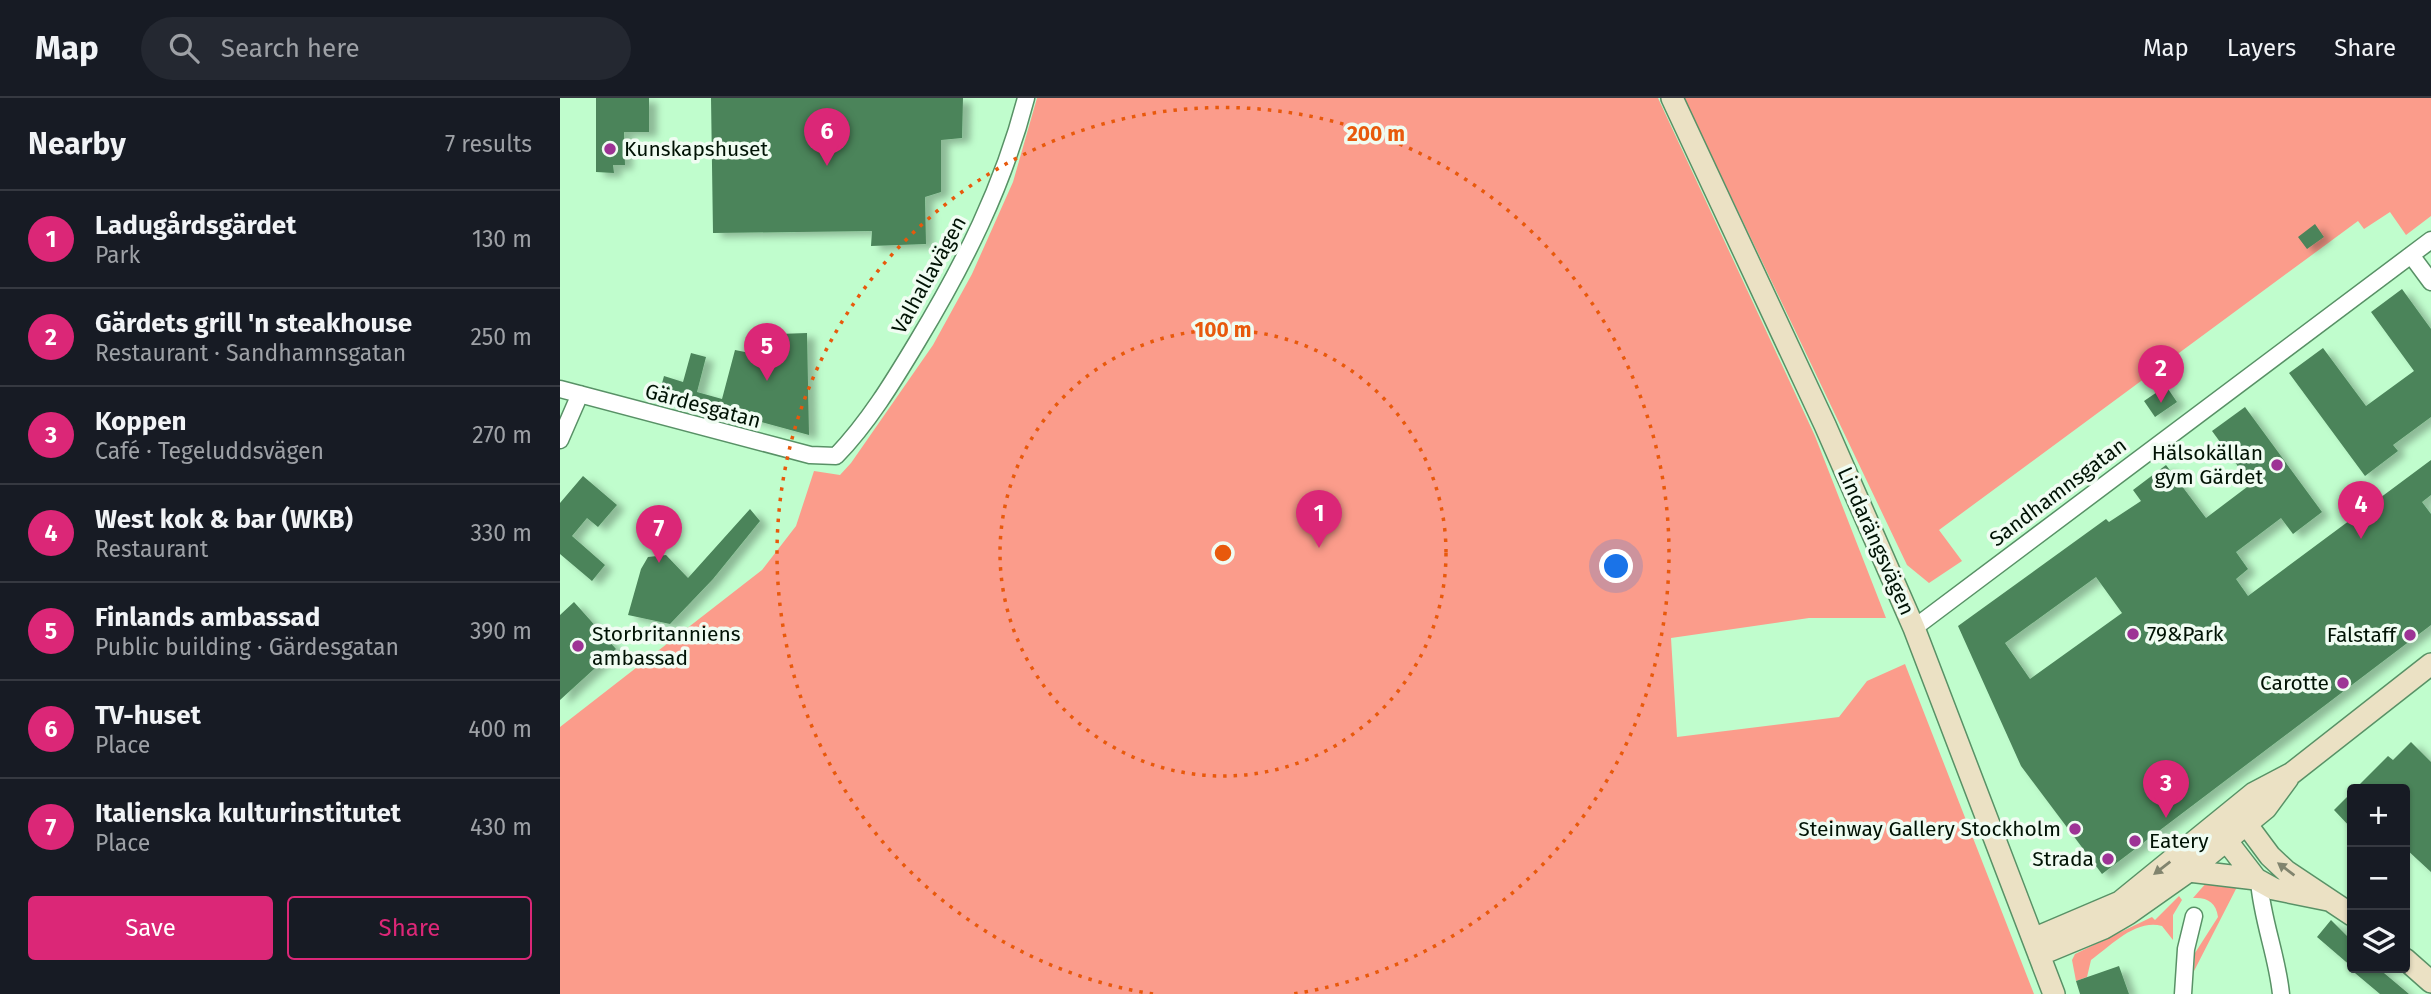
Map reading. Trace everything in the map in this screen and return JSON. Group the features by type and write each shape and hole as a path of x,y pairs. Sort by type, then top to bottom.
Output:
{"street":[{"name":"Valhallavägen","path":"836,456 854,438 904,364 960,271 992,201 1026,98"},
{"name":"Lindarängsvägen","path":"1672,98 1825,425 1914,628 2054,994"},
{"name":"Sandhamnsgatan","path":"1914,628 2431,240"},
{"path":"2411,255 2431,282"},
{"name":"Gärdesgatan","path":"560,389 810,455 836,456"},
{"path":"560,440 580,394"},
{"path":"2036,947 2120,902 2221,834 2241,817 2254,793 2292,773 2431,664"},
{"path":"2241,817 2270,856 2286,871 2344,908"},
{"path":"2036,947 2104,928 2189,871 2221,834"},
{"path":"2221,834 2257,880 2262,912 2278,959 2281,994"},
{"path":"2189,871 2257,880 2344,908"},
{"path":"2183,994 2186,949 2194,916"},
{"path":"2410,963 2431,982"}],"shaded area":[{"path":"1037,98 1658,98 1815,436 1886,618 1809,618 1671,638 1677,737 1839,717 1867,681 1905,664 2034,994 560,994 560,727 762,570 796,526 814,471 840,475 851,463 933,345 972,274 1013,182"},
{"path":"1684,98 2431,98 2431,216 2406,235 2390,212 2364,229 2358,221 1939,530 1962,561 1929,583 1907,565"},
{"path":"2207,882 2237,887 2194,971 2195,953 2218,917 2210,902 2203,898 2193,898"},
{"path":"2179,896 2182,900 2173,915 2173,940 2162,926 2142,926 2115,941 2091,960 2087,977 2076,981 2072,960 2075,954 2152,917 2155,920"}],"building":[{"name":"Kunskapshuset","path":"596,98 649,98 649,132 624,132 625,165 613,165 614,173 596,172"},
{"path":"711,98 963,98 962,138 941,140 941,192 925,197 926,244 871,246 872,231 713,233"},
{"path":"2315,224 2324,237 2307,249 2298,237"},
{"path":"2402,289 2431,329 2431,417 2393,445 2398,451 2365,476 2289,373 2323,348 2366,406 2414,371 2371,312"},
{"path":"807,333 809,435 659,394 664,376 683,382 691,353 706,357 697,392 722,399 735,350 745,352 751,335"},
{"path":"2166,386 2177,402 2155,417 2144,401"},
{"path":"2245,407 2322,512 2293,534 2281,518 2236,552 2248,569 2236,579 2248,596 2431,460 2431,495 2422,502 2431,514 2431,625 2102,874 2021,766 1958,626 2106,519 2109,522 2141,501 2133,490 2166,465 2206,518 2251,484 2212,431","holes":["2096,577 2122,613 2030,679 2005,643"]},
{"path":"583,476 617,505 598,527 587,518 572,536 605,565 592,581 560,554 560,503"},
{"path":"750,509 760,521 713,579 670,624 628,615 641,569 648,557 666,555 688,578"},
{"path":"574,602 616,649 560,700 560,615"},
{"path":"2411,742 2431,762 2431,872 2410,853 2410,784 2360,784 2388,756 2393,760"},
{"path":"2347,797 2347,824 2334,810"},
{"path":"2331,920 2347,936 2347,963 2317,937"},
{"path":"2119,966 2129,994 2080,994 2076,981"},
{"path":"2355,973 2384,973 2409,994 2380,994"}],"place":[{"name":"Kunskapshuset","path":"610,149"},
{"name":"TV-huset","path":"827,166"},
{"name":"Finlands ambassad","path":"767,381"},
{"name":"Gärdets grill 'n steakhouse","path":"2161,403"},
{"name":"Hälsokällan gym Gärdet","path":"2277,465"},
{"name":"West kok & bar (WKB)","path":"2361,539"},
{"name":"Ladugårdsgärdet","path":"1319,548"},
{"name":"Italienska kulturinstitutet","path":"659,563"},
{"name":"79&Park","path":"2133,634"},
{"name":"Falstaff","path":"2410,635"},
{"name":"Storbritanniens ambassad","path":"578,646"},
{"name":"Carotte","path":"2343,683"},
{"name":"Koppen","path":"2166,818"},
{"name":"Steinway Gallery Stockholm","path":"2075,829"},
{"name":"Eatery","path":"2135,841"},
{"name":"Strada","path":"2108,859"}]}
